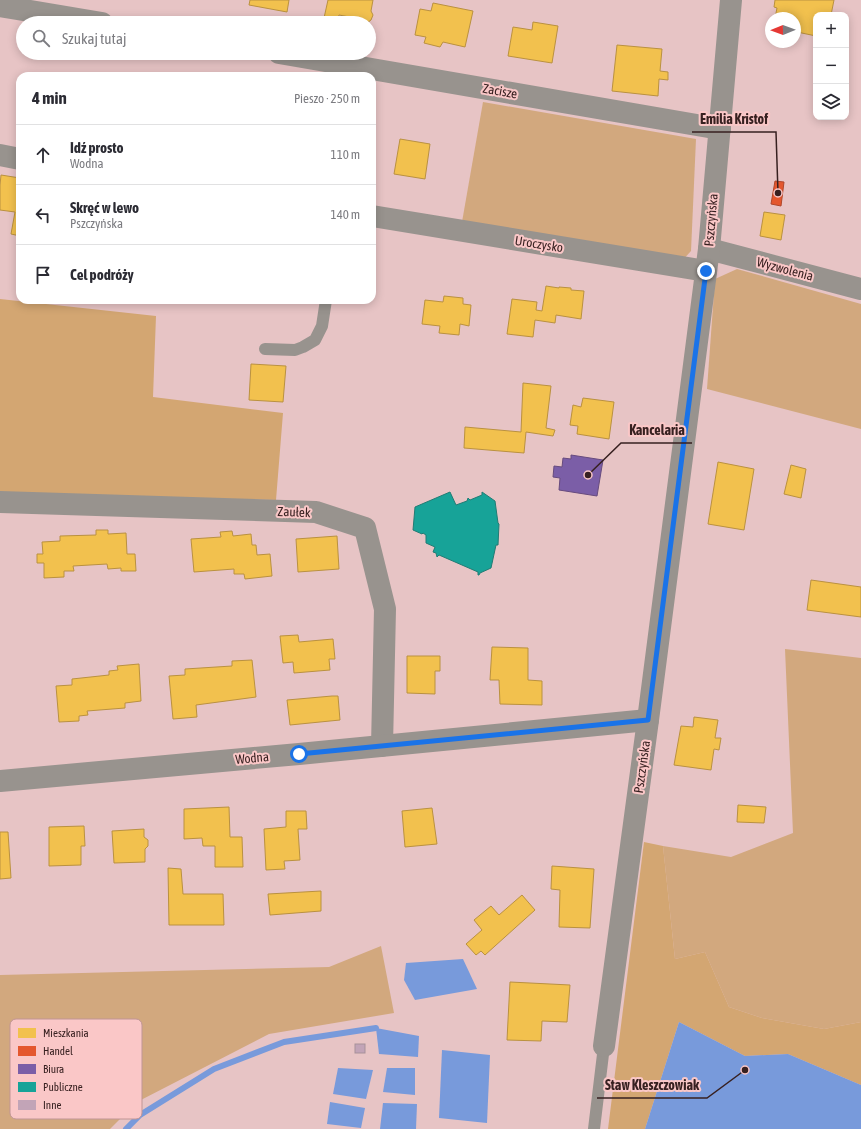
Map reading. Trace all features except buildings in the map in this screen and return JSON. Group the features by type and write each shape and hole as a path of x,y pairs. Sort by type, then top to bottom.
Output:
{"street":[{"name":"Pszczyńska","path":"604,1046 706,271 731,0"},
{"path":"0,6 60,16"},
{"name":"Zacisze","path":"320,60 720,129"},
{"path":"0,155 16,157"},
{"name":"Uroczysko","path":"376,217 706,271"},
{"name":"Wyzwolenia","path":"708,249 861,289"},
{"name":"Zaułek","path":"0,502 316,512 365,528 385,609 382,746"},
{"name":"Wodna","path":"0,781 648,720"}],"lane":[{"path":"265,349 295,350 304,347 315,340 322,326 325,304"},
{"name":"Pszczyńska","path":"594,1129 604,1046"}],"shaded area":[{"path":"483,102 696,139 691,251 681,262 462,222"},
{"path":"737,269 861,304 861,429 707,389 715,279"},
{"path":"0,299 16,301 16,304 46,304 156,316 153,397 283,413 276,500 0,494"},
{"path":"785,649 861,658 861,1022 824,1029 762,1018 729,1007 705,952 675,959 663,846 731,857 793,833"},
{"path":"644,842 663,846 675,959 705,952 729,1007 762,1018 824,1029 861,1022 861,1085 788,1054 745,1056 679,1022 645,1129 608,1129"},
{"path":"381,946 394,1013 269,1034 142,1099 142,1019 10,1019 10,1119 120,1119 110,1129 0,1129 0,975 329,967"}],"water":[{"path":"463,959 477,989 415,1000 404,980 406,963"},
{"path":"679,1022 745,1056 788,1054 861,1085 861,1129 645,1129"},
{"path":"376,1028 419,1036 418,1057 379,1054"},
{"path":"442,1050 490,1055 487,1123 439,1118"},
{"path":"338,1068 373,1070 366,1099 333,1094"},
{"path":"387,1068 415,1068 415,1095 383,1092"},
{"path":"330,1102 365,1108 361,1128 327,1124"},
{"path":"383,1103 417,1104 416,1129 380,1129"}],"waterway":[{"path":"142,1114 214,1069 284,1042 376,1028"},
{"path":"126,1129 136,1119"}],"place":[{"name":"Emilia Kristof","path":"778,193"},
{"name":"Kancelaria","path":"588,475"},
{"name":"Staw Kleszczowiak","path":"745,1070"}],"route":[{"path":"299,754 648,720 706,271"}]}
